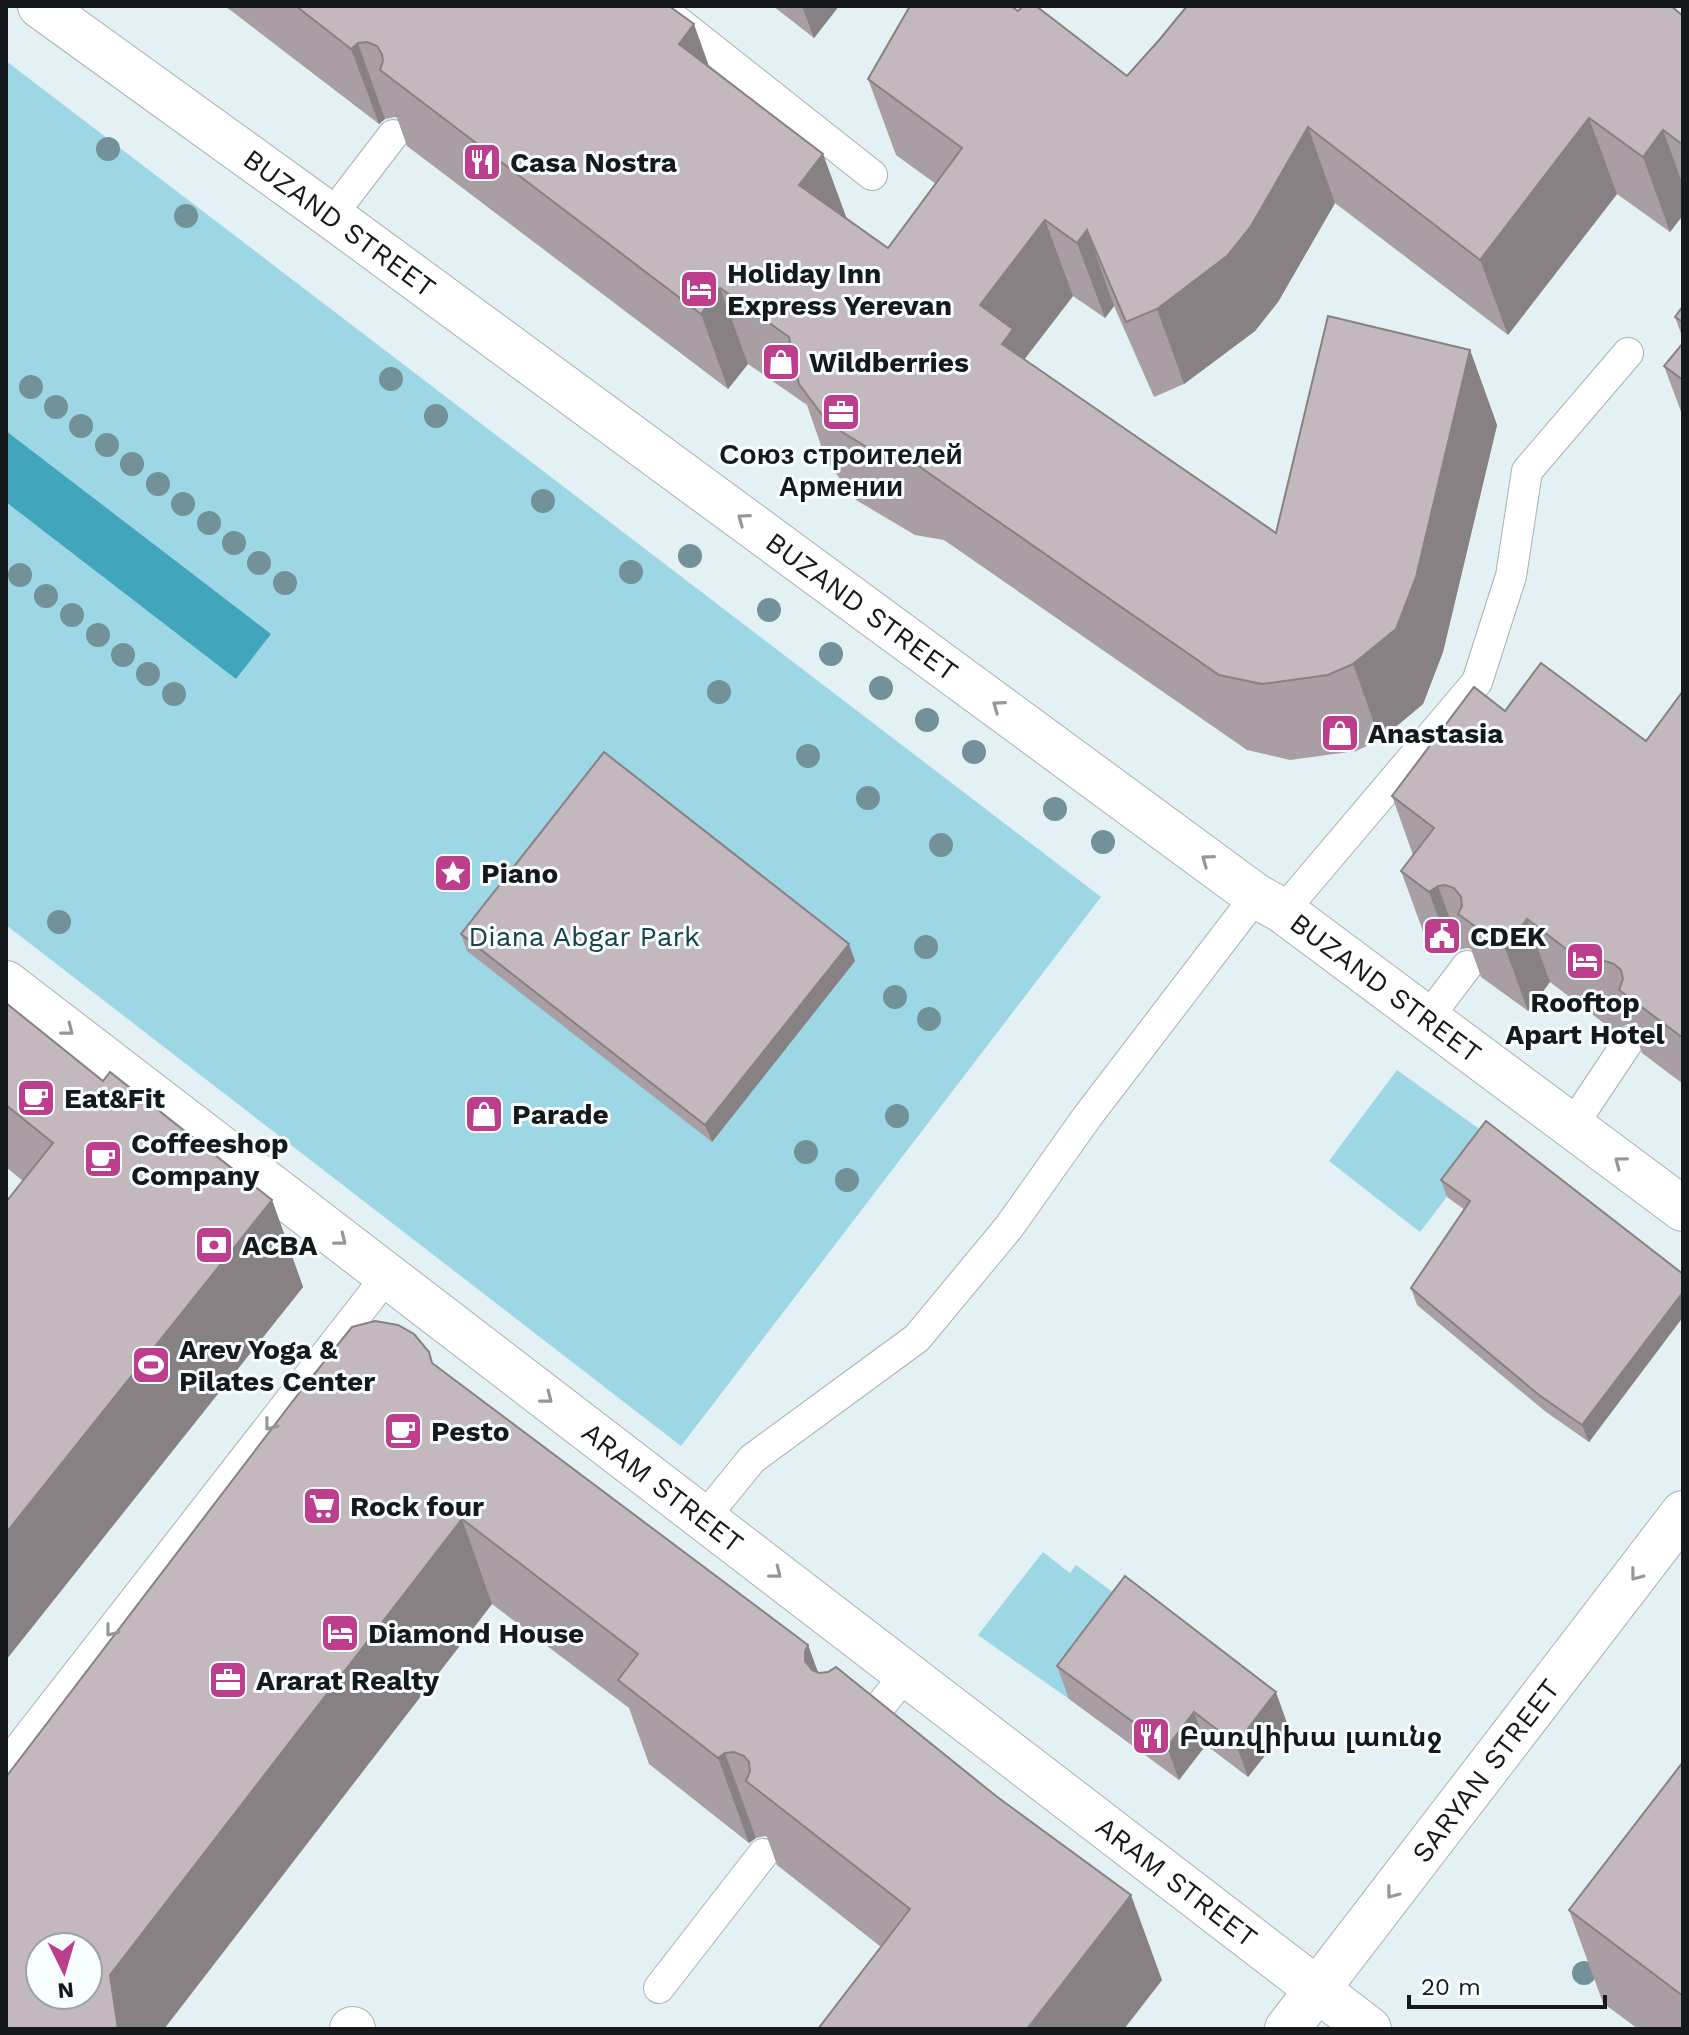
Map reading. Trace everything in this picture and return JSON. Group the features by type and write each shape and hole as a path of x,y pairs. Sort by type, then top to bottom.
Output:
{"street":[{"name":"BUZAND STREET","path":"40,6 331,216 1683,1209"},
{"name":"ARAM STREET","path":"6,983 1369,2029"},
{"name":"SARYAN STREET","path":"1287,2029 1683,1513"}],"lane":[{"path":"658,6 872,175"},
{"path":"331,216 393,135"},
{"path":"704,1518 752,1459 917,1338 1009,1227 1087,1117 1269,904 1477,682 1511,576 1527,471 1628,353"},
{"path":"1427,1019 1467,966"},
{"path":"1572,1126 1628,1042"},
{"path":"6,1765 387,1276"},
{"path":"853,1740 906,1674"},
{"path":"659,1988 763,1854"}],"green space":[{"name":"Diana Abgar Park","path":"6,61 1101,897 681,1446 6,925"},
{"path":"1397,1070 1492,1138 1420,1232 1329,1161"},
{"path":"1043,1552 1070,1573 1076,1565 1137,1610 1069,1699 978,1635"}],"shaded area":[{"path":"6,431 271,634 236,679 6,502"}],"building":[{"path":"296,6 669,6 694,24 679,44 823,154 799,185 888,248 962,148 868,79 910,6 1011,6 1018,11 1023,6 1036,6 1127,76 1187,6 1671,6 1683,16 1683,145 1663,130 1643,157 1589,118 1480,260 1308,127 1251,226 1227,256 1157,309 1126,322 1087,230 1077,243 1045,220 980,305 1013,329 1002,344 1276,533 1328,316 1470,350 1416,577 1396,629 1353,664 1328,675 1262,684 1219,675 917,465 888,460 829,424 799,384 789,337 720,288 701,314 380,70 383,61 377,46 358,43 351,49"},
{"path":"1683,306 1683,322 1675,317"},
{"path":"1683,343 1683,380 1664,366"},
{"path":"1541,663 1646,741 1683,691 1683,1038 1619,990 1623,979 1621,970 1614,964 1605,961 1591,968 1527,919 1505,948 1458,914 1462,906 1461,897 1454,888 1438,886 1429,892 1401,871 1434,828 1392,796 1474,687 1505,711"},
{"path":"604,752 849,944 705,1125 461,934"},
{"path":"6,1003 103,1081 110,1072 272,1200 6,1533 6,1202 53,1143 6,1105"},
{"path":"1486,1121 1683,1274 1683,1292 1582,1425 1539,1395 1411,1288 1470,1201 1441,1180"},
{"path":"375,1321 398,1325 414,1334 429,1352 432,1363 808,1645 805,1661 812,1670 828,1672 836,1667 996,1796 1131,1895 1027,2029 818,2029 910,1909 746,1781 750,1771 749,1762 744,1756 734,1752 718,1758 618,1680 638,1654 462,1519 110,1975 118,2029 6,2029 6,1777 352,1327"},
{"path":"1125,1576 1276,1692 1236,1744 1194,1712 1167,1747 1057,1666"},
{"path":"1683,1762 1683,1996 1569,1910"}],"place":[{"name":"Casa Nostra","path":"482,162"},
{"name":"Holiday Inn Express Yerevan","path":"699,289"},
{"name":"Wildberries","path":"781,362"},
{"name":"Союз строителей Армении","path":"841,412"},
{"name":"Anastasia","path":"1340,733"},
{"name":"Piano","path":"453,873"},
{"name":"CDEK","path":"1442,936"},
{"name":"Rooftop Apart Hotel","path":"1585,961"},
{"name":"Eat&Fit","path":"36,1098"},
{"name":"Parade","path":"484,1114"},
{"name":"Coffeeshop Company","path":"103,1159"},
{"name":"ACBA","path":"214,1245"},
{"name":"Arev Yoga & Pilates Center","path":"151,1365"},
{"name":"Pesto","path":"403,1431"},
{"name":"Rock four","path":"322,1506"},
{"name":"Diamond House","path":"340,1633"},
{"name":"Ararat Realty","path":"228,1680"},
{"name":"Բառվիխա լաունջ","path":"1151,1736"}]}
